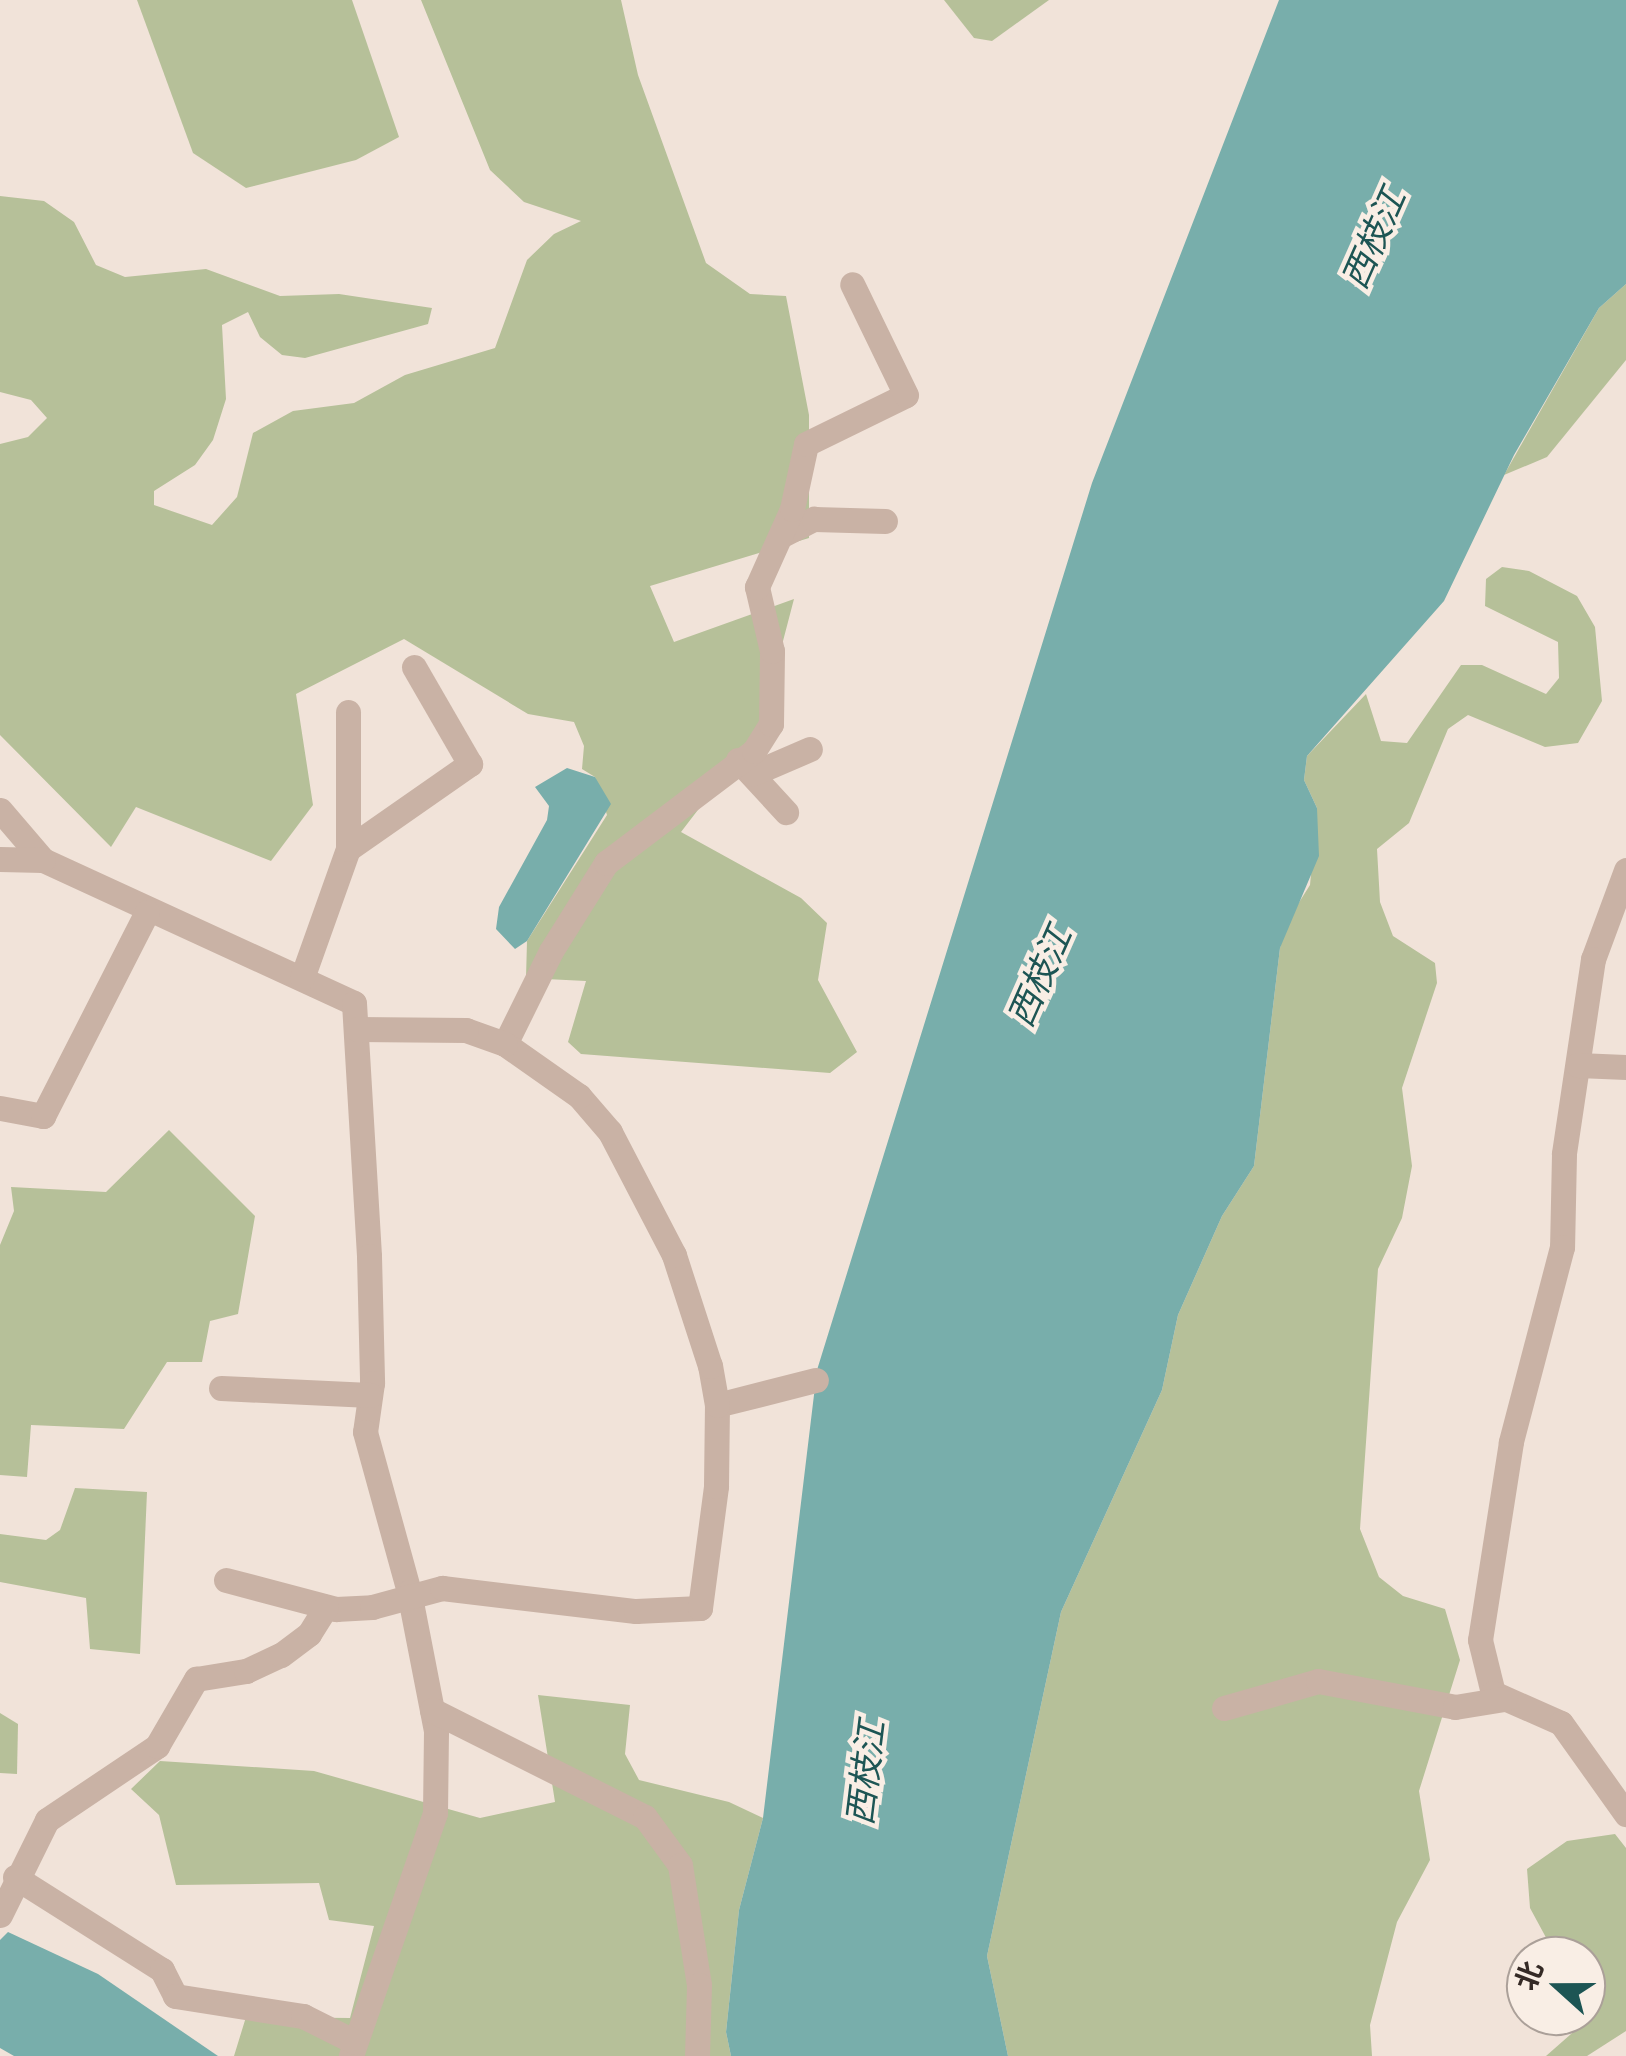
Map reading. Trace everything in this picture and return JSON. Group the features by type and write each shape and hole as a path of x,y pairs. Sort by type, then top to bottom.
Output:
{"street":[{"path":"745,767 771,724 772,651 757,587 782,535 806,444 906,395 852,284"},
{"path":"782,535 814,519 884,521"},
{"path":"348,849 470,764 414,667"},
{"path":"302,978 348,849 348,712"},
{"path":"505,1044 606,863 745,767 810,749"},
{"path":"745,767 786,812"},
{"path":"0,810 43,860 147,912 354,1003 370,1395 366,1432 409,1592 432,1710 435,1814 353,2049 304,2016 175,1996 162,1970 14,1876"},
{"path":"0,860 43,860"},
{"path":"1626,870 1594,959 1564,1154 1562,1247 1488,1564 1483,1671 1504,1699 1561,1722 1626,1814"},
{"path":"0,1108 43,1116 147,912"},
{"path":"226,1580 326,1607 372,1607 409,1592 442,1588 636,1610 700,1608 716,1486 717,1406 674,1255 610,1132 579,1096 505,1044 466,1030 357,1029"},
{"path":"1578,1065 1626,1068"},
{"path":"717,1406 816,1380"},
{"path":"221,1388 370,1395"},
{"path":"0,1915 14,1876 46,1820 156,1746 196,1679 246,1671 280,1655 310,1634 326,1607"},
{"path":"1224,1708 1318,1680 1455,1707 1504,1699"},
{"path":"432,1710 645,1816 680,1865 699,1985 697,2056"}],"green space":[{"path":"137,0 352,0 399,137 356,160 246,188 193,153"},
{"path":"421,0 621,0 638,75 706,263 750,294 786,296 809,415 809,538 650,586 674,642 794,599 760,729 681,832 801,898 827,923 818,980 857,1052 830,1073 581,1054 568,1042 586,981 526,978 527,941 607,815 595,777 582,769 584,746 574,722 528,714 404,639 296,694 313,805 271,861 136,807 111,847 0,735 0,444 28,437 47,418 31,400 0,392 0,196 44,201 74,222 96,265 125,277 206,269 280,296 339,294 432,308 428,324 305,358 282,355 260,337 248,312 222,325 226,399 213,440 195,465 154,491 154,505 212,525 237,497 253,433 293,411 354,403 405,375 495,348 527,260 554,234 581,221 524,202 490,170"},
{"path":"944,0 1049,0 992,41 974,38"},
{"path":"1626,284 1626,360 1547,457 1504,475 1599,308"},
{"path":"1502,567 1529,571 1577,596 1595,627 1602,701 1578,743 1545,747 1468,715 1448,729 1409,823 1377,849 1380,902 1393,936 1435,963 1437,983 1402,1088 1412,1166 1402,1218 1378,1269 1360,1529 1379,1577 1403,1596 1445,1609 1460,1660 1419,1791 1430,1860 1397,1922 1370,2025 1372,2056 1008,2056 987,1956 1061,1612 1162,1390 1178,1315 1222,1216 1254,1166 1280,948 1286,923 1310,885 1317,808 1304,780 1307,756 1366,694 1381,741 1407,743 1461,665 1482,665 1546,694 1559,678 1558,642 1485,606 1486,579"},
{"path":"169,1130 255,1216 238,1314 210,1321 202,1362 167,1362 124,1429 31,1425 27,1477 0,1475 0,1245 14,1211 11,1187 106,1192"},
{"path":"75,1488 147,1492 140,1654 90,1649 86,1598 0,1582 0,1534 46,1540 60,1530"},
{"path":"538,1695 630,1705 625,1754 639,1780 729,1802 763,1818 739,1910 726,2032 731,2056 234,2056 246,2017 350,2018 374,1926 329,1920 319,1883 176,1885 159,1815 131,1789 160,1761 314,1771 480,1818 555,1802"},
{"path":"0,1713 18,1724 17,1774 0,1773"},
{"path":"1615,1834 1626,1848 1626,2031 1587,2056 1546,2056 1569,2036 1606,2036 1606,1936 1545,1936 1530,1908 1527,1869 1567,1841"}],"water":[{"name":"西枝江","path":"1279,0 1626,0 1626,284 1599,308 1514,455 1444,601 1307,756 1304,780 1317,808 1319,856 1280,948 1254,1166 1222,1216 1178,1315 1162,1390 1061,1612 987,1956 1008,2056 731,2056 726,2032 739,1910 763,1818 817,1370 1092,483"},
{"path":"567,768 595,777 611,804 527,941 515,949 496,929 499,907 547,820 549,806 535,787"},
{"path":"8,1932 98,1974 218,2056 14,2056 0,2048 0,1940"}]}
